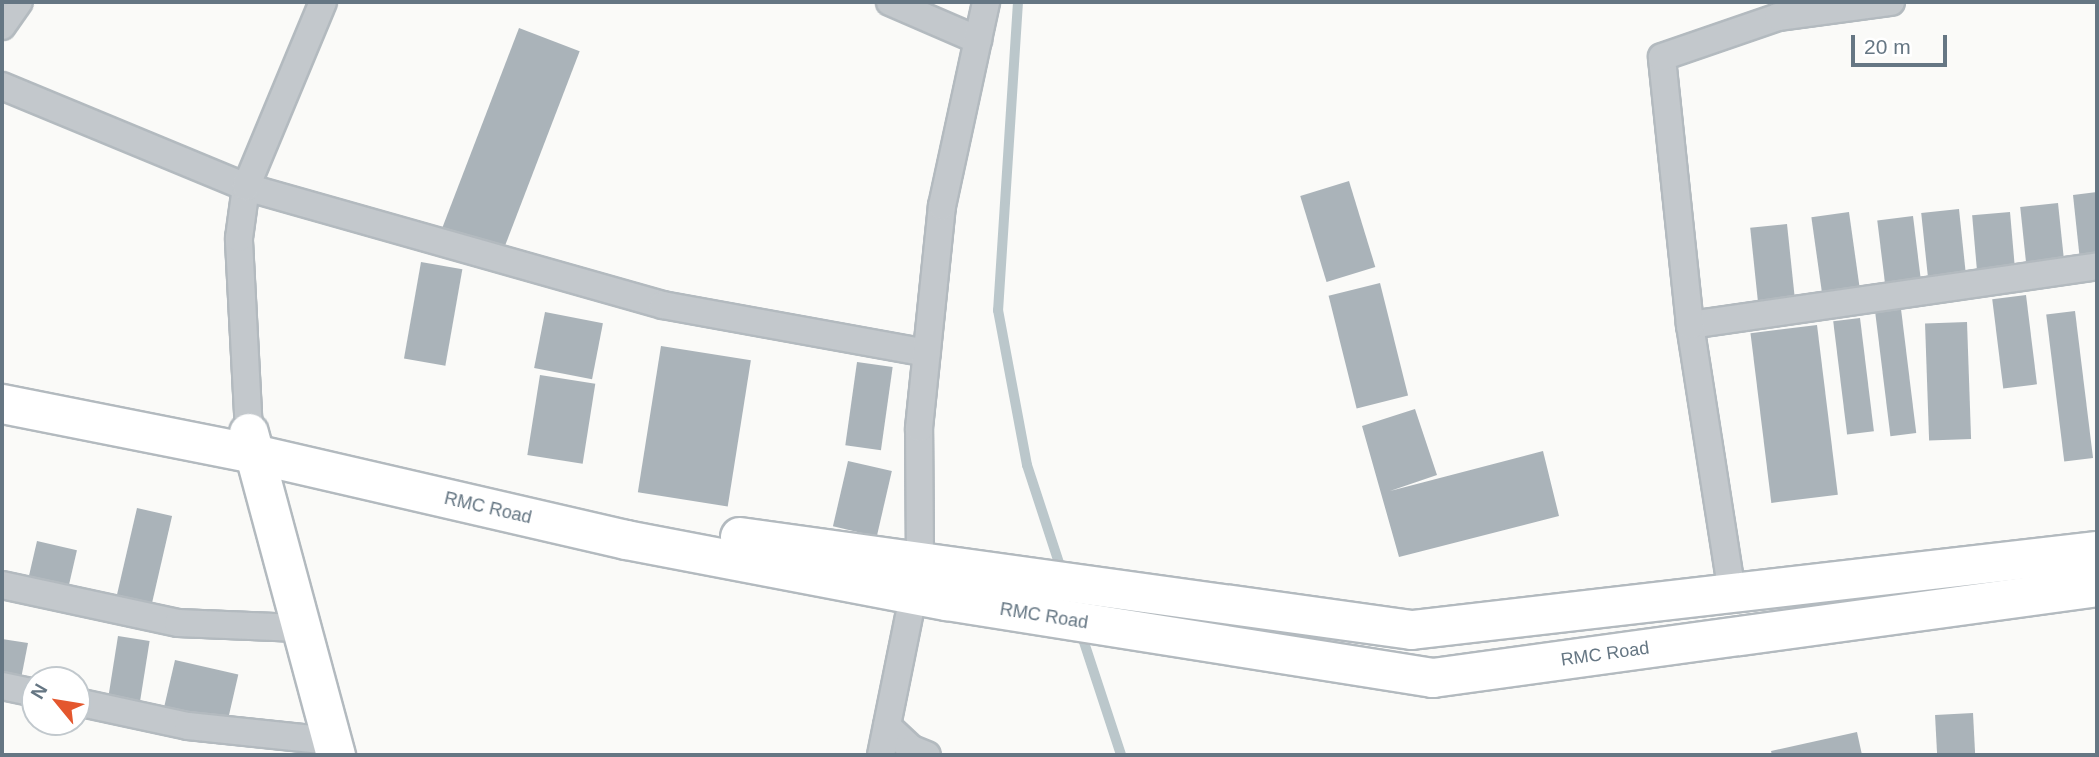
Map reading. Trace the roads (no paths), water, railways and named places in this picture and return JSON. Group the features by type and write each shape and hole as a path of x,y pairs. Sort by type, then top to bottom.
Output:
{"street":[{"path":"2,26 19,2"},
{"path":"91,705 188,726 334,748 299,628 252,443 239,238 246,187 323,2"},
{"path":"890,2 978,40"},
{"path":"881,755 918,578 919,428 942,206 986,2"},
{"path":"1731,593 1690,325 1662,57 1778,17 1891,2"},
{"path":"2,86 246,187 663,305 927,354"},
{"path":"1690,325 2097,266"},
{"name":"RMC Road","path":"2,386 252,443 626,540 918,578 1042,578 1412,630 2097,551"},
{"name":"RMC Road","path":"2,404 252,443"},
{"name":"RMC Road","path":"918,578 1054,618 1433,678 2097,587"},
{"path":"2,585 177,623 299,628"},
{"path":"2,686 21,690"},
{"path":"887,726 912,749 927,755"}],"waterway":[{"path":"1018,2 998,310 1027,465 1062,572"},
{"path":"1081,633 1121,755"}]}
